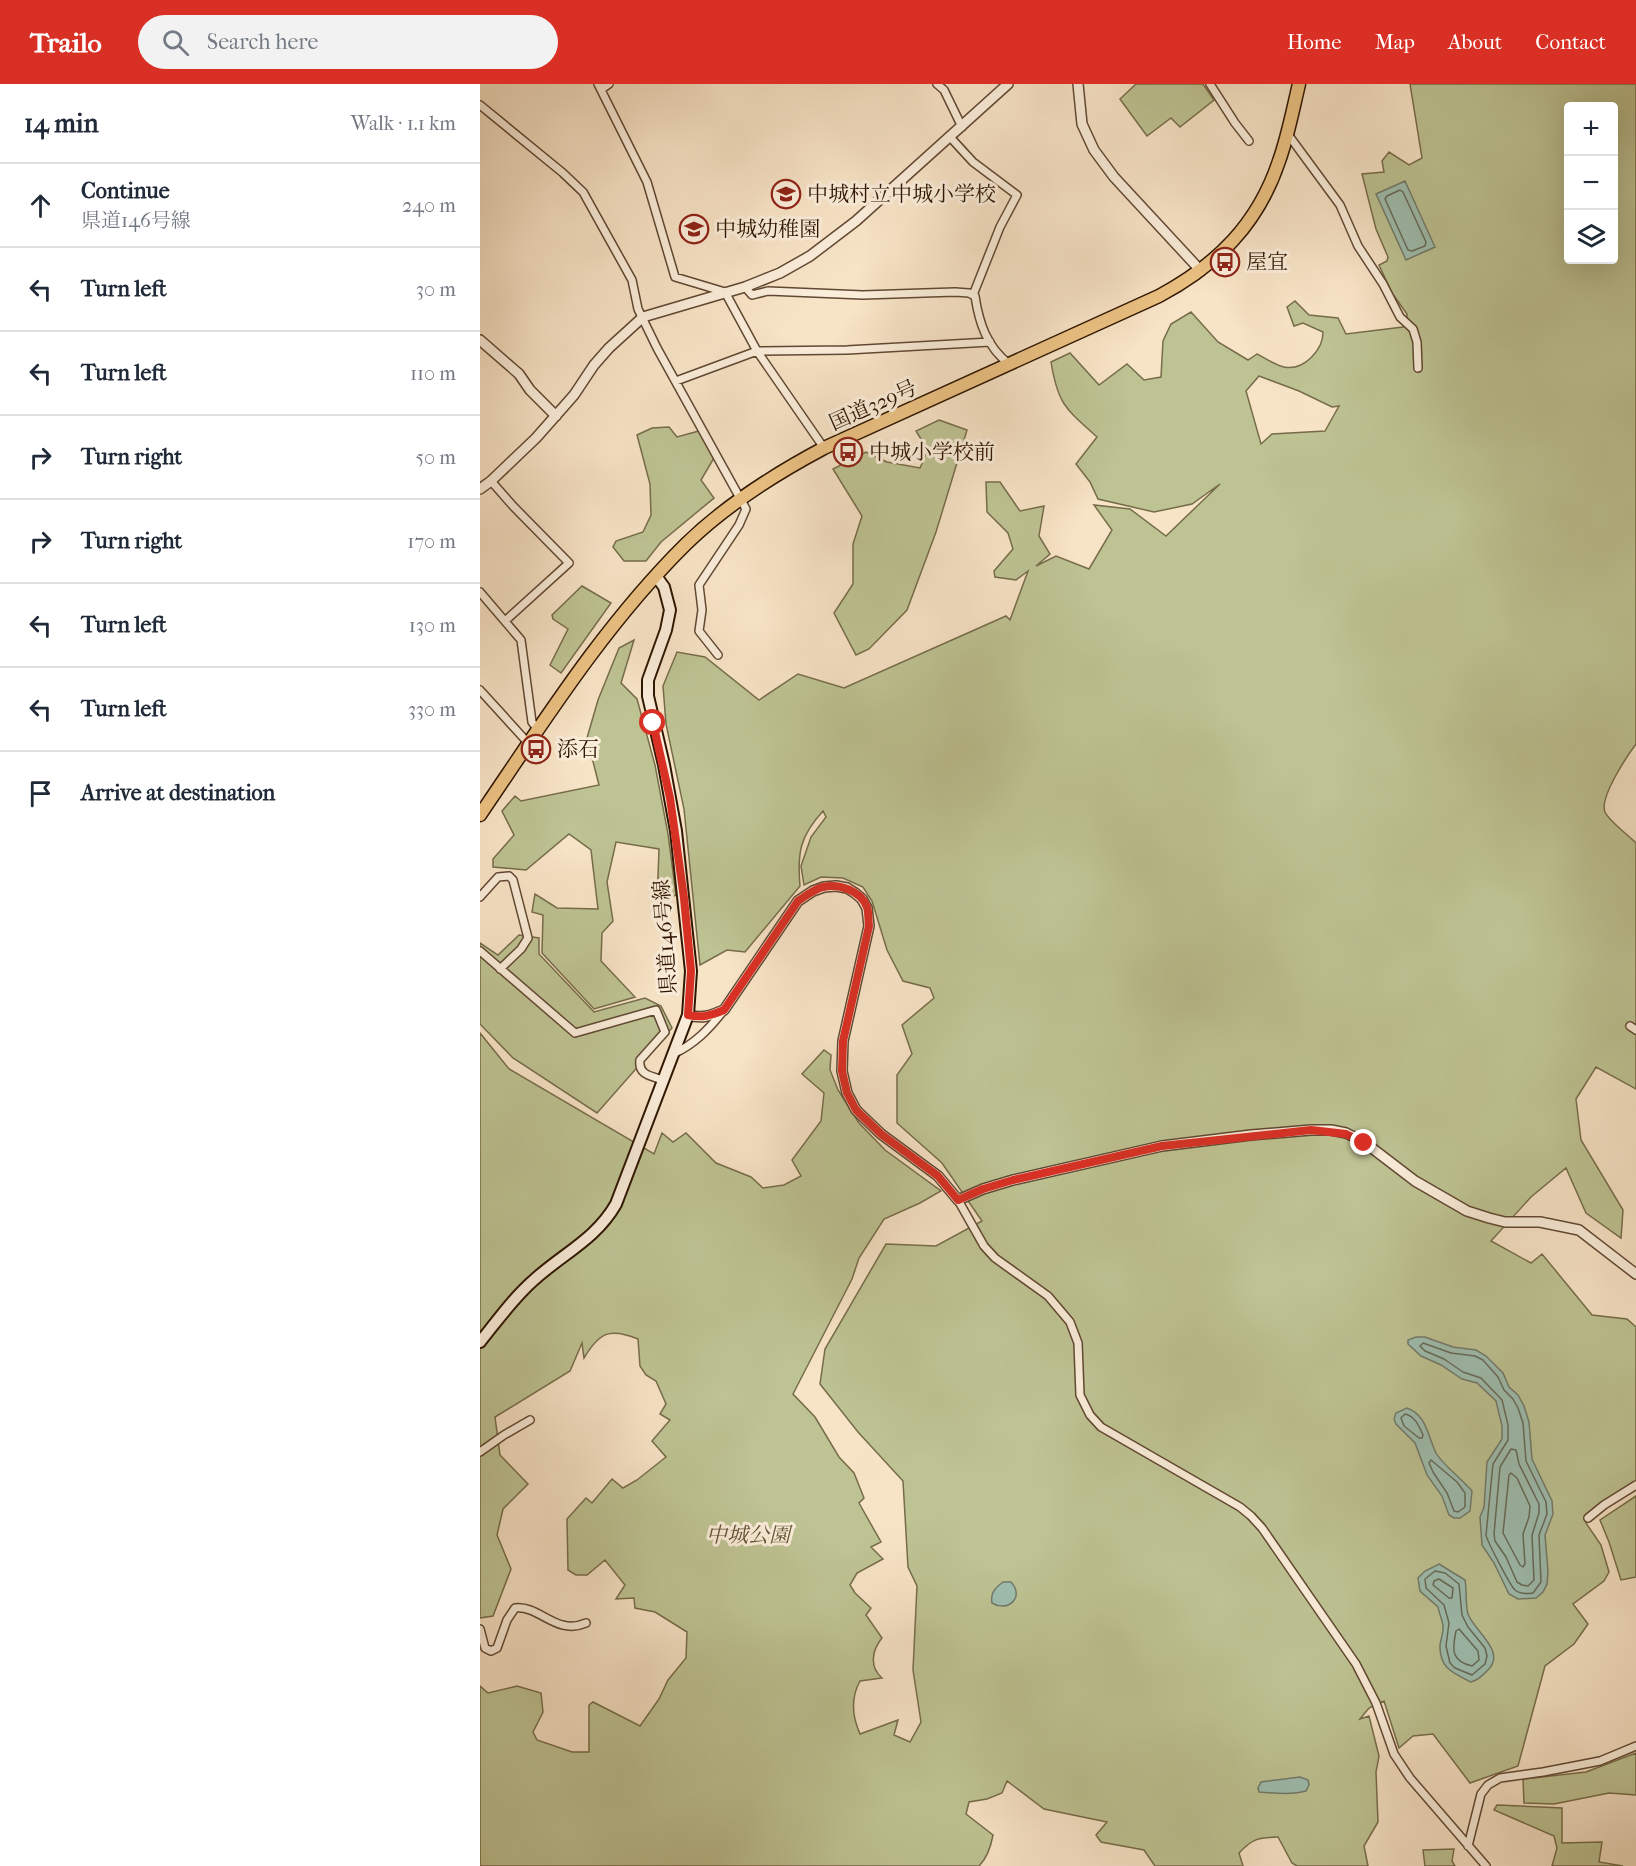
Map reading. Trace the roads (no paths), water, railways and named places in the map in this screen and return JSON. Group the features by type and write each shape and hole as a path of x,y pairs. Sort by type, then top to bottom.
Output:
{"highway":[{"name":"国道329号","path":"480,815 591,652 687,543 741,498 824,448 1159,296 1200,271 1222,253 1256,210 1280,160 1299,84"}],"main road":[{"name":"県道146号線","path":"480,1342 533,1280 599,1229 608,1218 616,1204 688,1015 691,971 678,853 664,765 648,696 648,680 666,630 670,610 664,587 656,576"}],"street":[{"path":"609,84 600,87 647,182 675,277 725,292 757,351 824,448"},
{"path":"936,84 944,90 962,127"},
{"path":"480,489 519,456 556,416 609,348 643,317 745,287 780,273 810,256 856,221 1008,84"},
{"path":"1078,84 1082,124 1094,150 1114,177 1200,271"},
{"path":"1210,84 1234,123 1249,141"},
{"path":"480,105 583,192 632,280 638,309 657,348 746,509 739,525 699,585 702,610 699,631 718,656"},
{"path":"1287,133 1340,205 1358,246 1383,284 1400,317 1413,330 1417,342 1418,368"},
{"path":"950,137 973,162 1017,195 1000,227 973,295"},
{"path":"745,287 752,295 768,291 863,295 955,292 973,295"},
{"path":"973,295 979,320 990,342 1000,357 1009,364"},
{"path":"480,340 519,374 530,390 556,416"},
{"path":"676,381 757,351 847,350 990,342"},
{"path":"491,481 569,563 505,621"},
{"path":"480,592 521,640 532,722 538,730"},
{"path":"480,690 529,744"},
{"path":"480,897 500,875 509,876 513,880 528,938 521,950 501,969"},
{"path":"673,1054 686,1048 707,1032 798,901 813,891 836,886 847,888 862,899 867,908 869,926 843,1041 842,1071 847,1093 856,1110 881,1134 938,1176 958,1200 984,1246 995,1258 1048,1296 1070,1322 1078,1342 1080,1395 1090,1414 1101,1427 1240,1507 1262,1528 1356,1664 1376,1703 1394,1754 1410,1778 1486,1866"},
{"path":"480,951 575,1033 656,1010 665,1032 640,1060 640,1066 641,1071 646,1075 663,1080"},
{"path":"688,1015 698,1018 708,1017 724,1010"},
{"path":"958,1200 1013,1180 1162,1146 1251,1135 1331,1130 1364,1143 1415,1181 1467,1210 1505,1222 1540,1222 1579,1230 1636,1274"},
{"path":"480,1452 530,1420"},
{"path":"1588,1518 1636,1485"},
{"path":"480,1629 485,1648 490,1651 497,1648 507,1620 515,1608 524,1607 540,1617 567,1627 586,1623"},
{"path":"1468,1846 1481,1794 1488,1785 1500,1778 1600,1761 1636,1746"}],"water":[{"path":"1405,181 1435,247 1406,260 1376,194"},
{"path":"1425,1337 1453,1347 1476,1350 1486,1356 1503,1373 1509,1387 1518,1395 1524,1406 1529,1422 1532,1459 1552,1501 1553,1514 1545,1535 1547,1584 1536,1598 1518,1599 1509,1594 1494,1563 1482,1545 1480,1517 1484,1507 1487,1462 1502,1439 1502,1426 1496,1401 1477,1383 1462,1379 1441,1365 1421,1356 1408,1344 1408,1340"},
{"path":"1407,1408 1414,1411 1423,1421 1439,1457 1472,1491 1470,1511 1460,1518 1449,1515 1442,1496 1427,1475 1415,1443 1396,1424 1394,1419 1396,1413"},
{"path":"1439,1564 1465,1580 1468,1614 1488,1642 1494,1656 1487,1671 1471,1682 1448,1669 1442,1659 1440,1645 1443,1623 1438,1607 1420,1591 1418,1578 1425,1571"},
{"path":"1003,1582 1011,1582 1015,1588 1015,1598 1009,1605 998,1606 992,1603 992,1594"},
{"path":"1300,1777 1308,1780 1309,1785 1306,1791 1259,1792 1261,1782"}],"place":[{"name":"中城村立中城小学校","path":"786,194"},
{"name":"中城幼稚園","path":"694,229"},
{"name":"屋宜","path":"1225,262"},
{"name":"中城小学校前","path":"848,452"},
{"name":"添石","path":"536,749"}],"park label":[{"name":"中城公園","path":"748,1535"}]}
